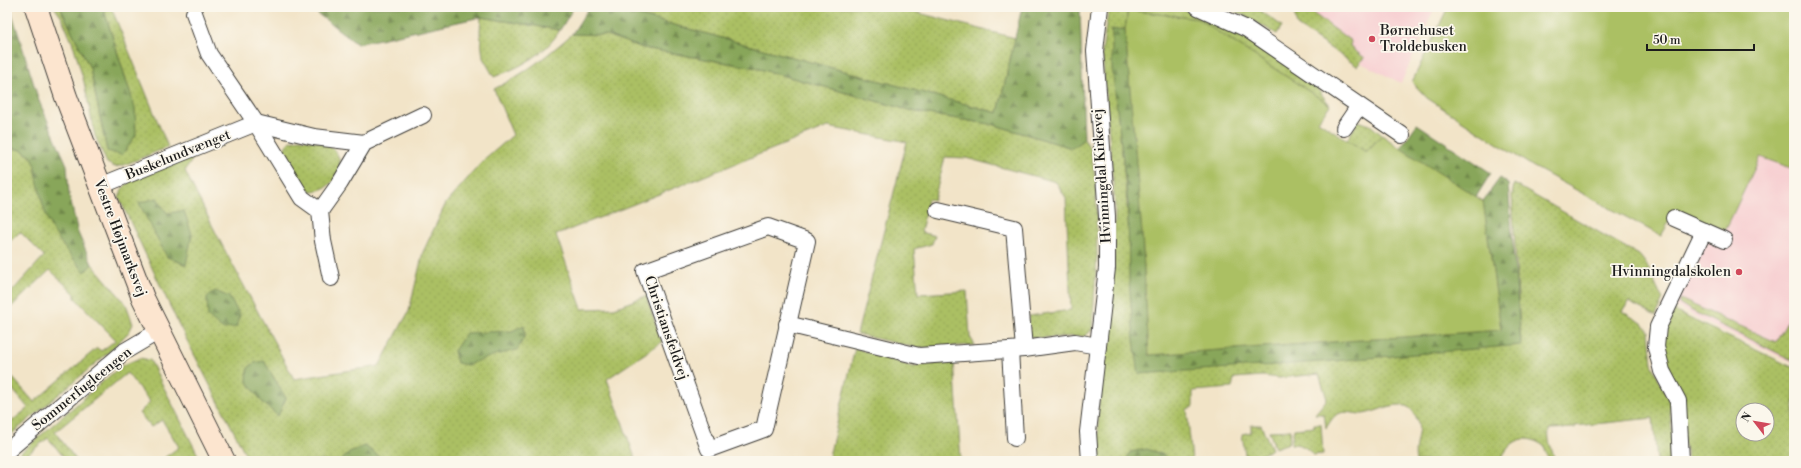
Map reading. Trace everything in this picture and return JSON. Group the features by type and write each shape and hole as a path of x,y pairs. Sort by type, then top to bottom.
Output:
{"street":[{"name":"Vestre Højmarksvej","path":"36,7 66,96 143,298 224,461"},
{"name":"Hvinningdal Kirkevej","path":"1098,346 1107,268 1107,216 1095,58 1100,7"},
{"path":"1198,7 1247,29 1402,135"},
{"path":"194,13 209,54 256,124 302,198 320,211"},
{"path":"1344,128 1359,106"},
{"path":"256,124 314,137 364,143 423,115"},
{"name":"Buskelundvænget","path":"100,186 256,124"},
{"path":"331,278 323,241 320,211 340,183 364,143"},
{"path":"938,210 1014,228 1017,349 1015,438"},
{"path":"1674,218 1724,240"},
{"name":"Christiansfeldvej","path":"768,227 807,241 787,324 764,429 709,449 645,271 768,227"},
{"path":"1682,461 1678,401 1662,371 1656,347 1658,327 1704,231"},
{"path":"787,324 919,356 1017,349 1075,342 1098,346 1088,432 1090,461"},
{"name":"Sommerfugleengen","path":"7,451 124,351 159,331"}],"shaded area":[{"name":"Børnehuset Troldebusken","path":"1306,7 1435,7 1401,83 1347,56"},
{"name":"Hvinningdalskolen","path":"1760,157 1794,169 1794,363 1708,324 1670,303 1704,231 1724,240 1725,231"}],"green space":[{"path":"7,7 10,7 39,101 67,165 69,194 78,233 92,264 85,272 66,250 51,227 42,202 33,158 22,150 7,147"},
{"path":"54,7 60,7 90,68 107,151 135,108 103,7 111,7 168,147 124,165 115,167 107,163 95,136 84,82 74,47 62,18"},
{"path":"60,7 103,7 135,108 136,135 122,155 107,151 90,68"},
{"path":"309,7 574,7 560,30 481,17 357,44"},
{"path":"608,7 896,7 1015,38 998,113"},
{"path":"608,7 998,113 1022,7 1080,7 1084,139 1072,148 995,125 916,112 756,68 643,48 606,35 572,34 588,9"},
{"path":"1109,7 1176,7 1233,29 1312,82 1330,105 1198,19 1128,10 1125,29 1112,30 1115,81 1129,235 1521,345 1512,196 1514,184 1639,255 1650,271 1663,299 1656,316 1628,302 1623,312 1642,323 1649,331 1652,364 1669,401 1675,461 1657,461 1653,418 1575,426 1575,428 1549,429 1549,439 1554,461 1549,461 1544,446 1530,439 1524,439 1513,443 1500,461 1416,461 1415,454 1418,431 1417,419 1409,408 1403,405 1390,406 1362,414 1347,412 1341,413 1334,416 1326,428 1324,414 1315,414 1327,399 1319,374 1279,378 1263,376 1234,378 1232,388 1193,391 1193,407 1187,409 1192,461 1099,461 1098,412 1114,270 1115,206 1102,51"},
{"path":"1228,7 1255,7 1282,26 1277,34"},
{"path":"1293,7 1316,7 1314,14 1351,41 1350,47 1365,58 1357,66 1297,26"},
{"path":"1448,7 1794,7 1794,169 1760,157 1725,231 1676,210 1661,236 1532,166 1427,98 1412,82"},
{"path":"1128,10 1198,19 1330,105 1318,121 1366,152 1382,135 1483,201 1501,330 1149,355 1142,233 1125,29"},
{"path":"481,17 560,30 547,46 531,59 494,77 483,58 480,31"},
{"path":"1125,29 1142,233 1149,355 1501,330 1483,201 1500,178 1508,183 1521,345 1321,362 1139,374 1134,340 1129,280 1128,203 1112,67 1112,30"},
{"path":"572,34 606,35 643,48 756,68 916,112 995,125 1072,148 1084,139 1090,148 1096,182 1097,256 1092,330 1085,336 1034,338 1027,334 1029,316 1071,310 1066,198 1056,182 966,158 945,157 934,200 928,199 921,232 935,236 932,244 914,249 918,294 967,291 970,337 975,345 917,348 857,334 907,142 828,127 556,235 582,309 614,308 646,296 662,342 607,379 636,461 249,461 178,323 119,198 122,189 130,181 195,155 185,171 222,245 294,379 379,366 409,311 423,252 446,203 482,162 513,135 494,89 535,64"},
{"path":"1358,121 1370,125 1382,135 1366,152 1347,140"},
{"path":"1417,124 1491,173 1476,197 1400,148"},
{"path":"301,139 325,144 333,149 338,156 340,164 338,172 334,180 328,186 319,190 307,191 283,152 289,142"},
{"path":"7,147 22,150 33,158 71,256 85,271 92,264 126,304 133,324 129,332 109,352 7,438 7,425 28,408 8,384 13,378 34,402 97,348 101,351 116,340 75,298 75,294 50,270 7,311 7,297 44,256 20,232 7,244"},
{"path":"157,198 167,213 184,211 192,234 186,265 167,257 139,203"},
{"path":"215,291 229,297 240,315 236,327 222,329 208,317 207,297"},
{"path":"1680,299 1776,342 1792,313 1794,315 1794,361 1690,310 1679,303"},
{"path":"1674,311 1794,368 1794,461 1688,461 1672,377 1662,350 1664,333"},
{"path":"524,325 525,336 517,350 495,355 467,365 457,363 454,351 466,333 512,331"},
{"path":"855,348 913,367 954,361 961,461 828,461"},
{"path":"140,358 150,360 201,461 160,461 179,447 162,420 151,427 139,413 150,402 127,373 55,432 77,461 67,461 48,438 19,461 11,461 121,366"},
{"path":"264,361 286,398 278,416 263,403 247,381 248,368 254,363"},
{"path":"1314,424 1321,424 1323,454 1313,455 1304,446 1291,444 1294,429 1314,427"},
{"path":"1251,425 1261,425 1272,449 1263,454 1258,461 1246,461 1242,434 1251,432"},
{"path":"1291,430 1289,443 1275,448 1269,431"},
{"path":"365,446 385,461 341,461 349,452"},
{"path":"1147,449 1164,455 1167,461 1126,461 1130,452"}],"place":[{"name":"Børnehuset Troldebusken","path":"1372,39"},
{"name":"Hvinningdalskolen","path":"1739,272"}]}
